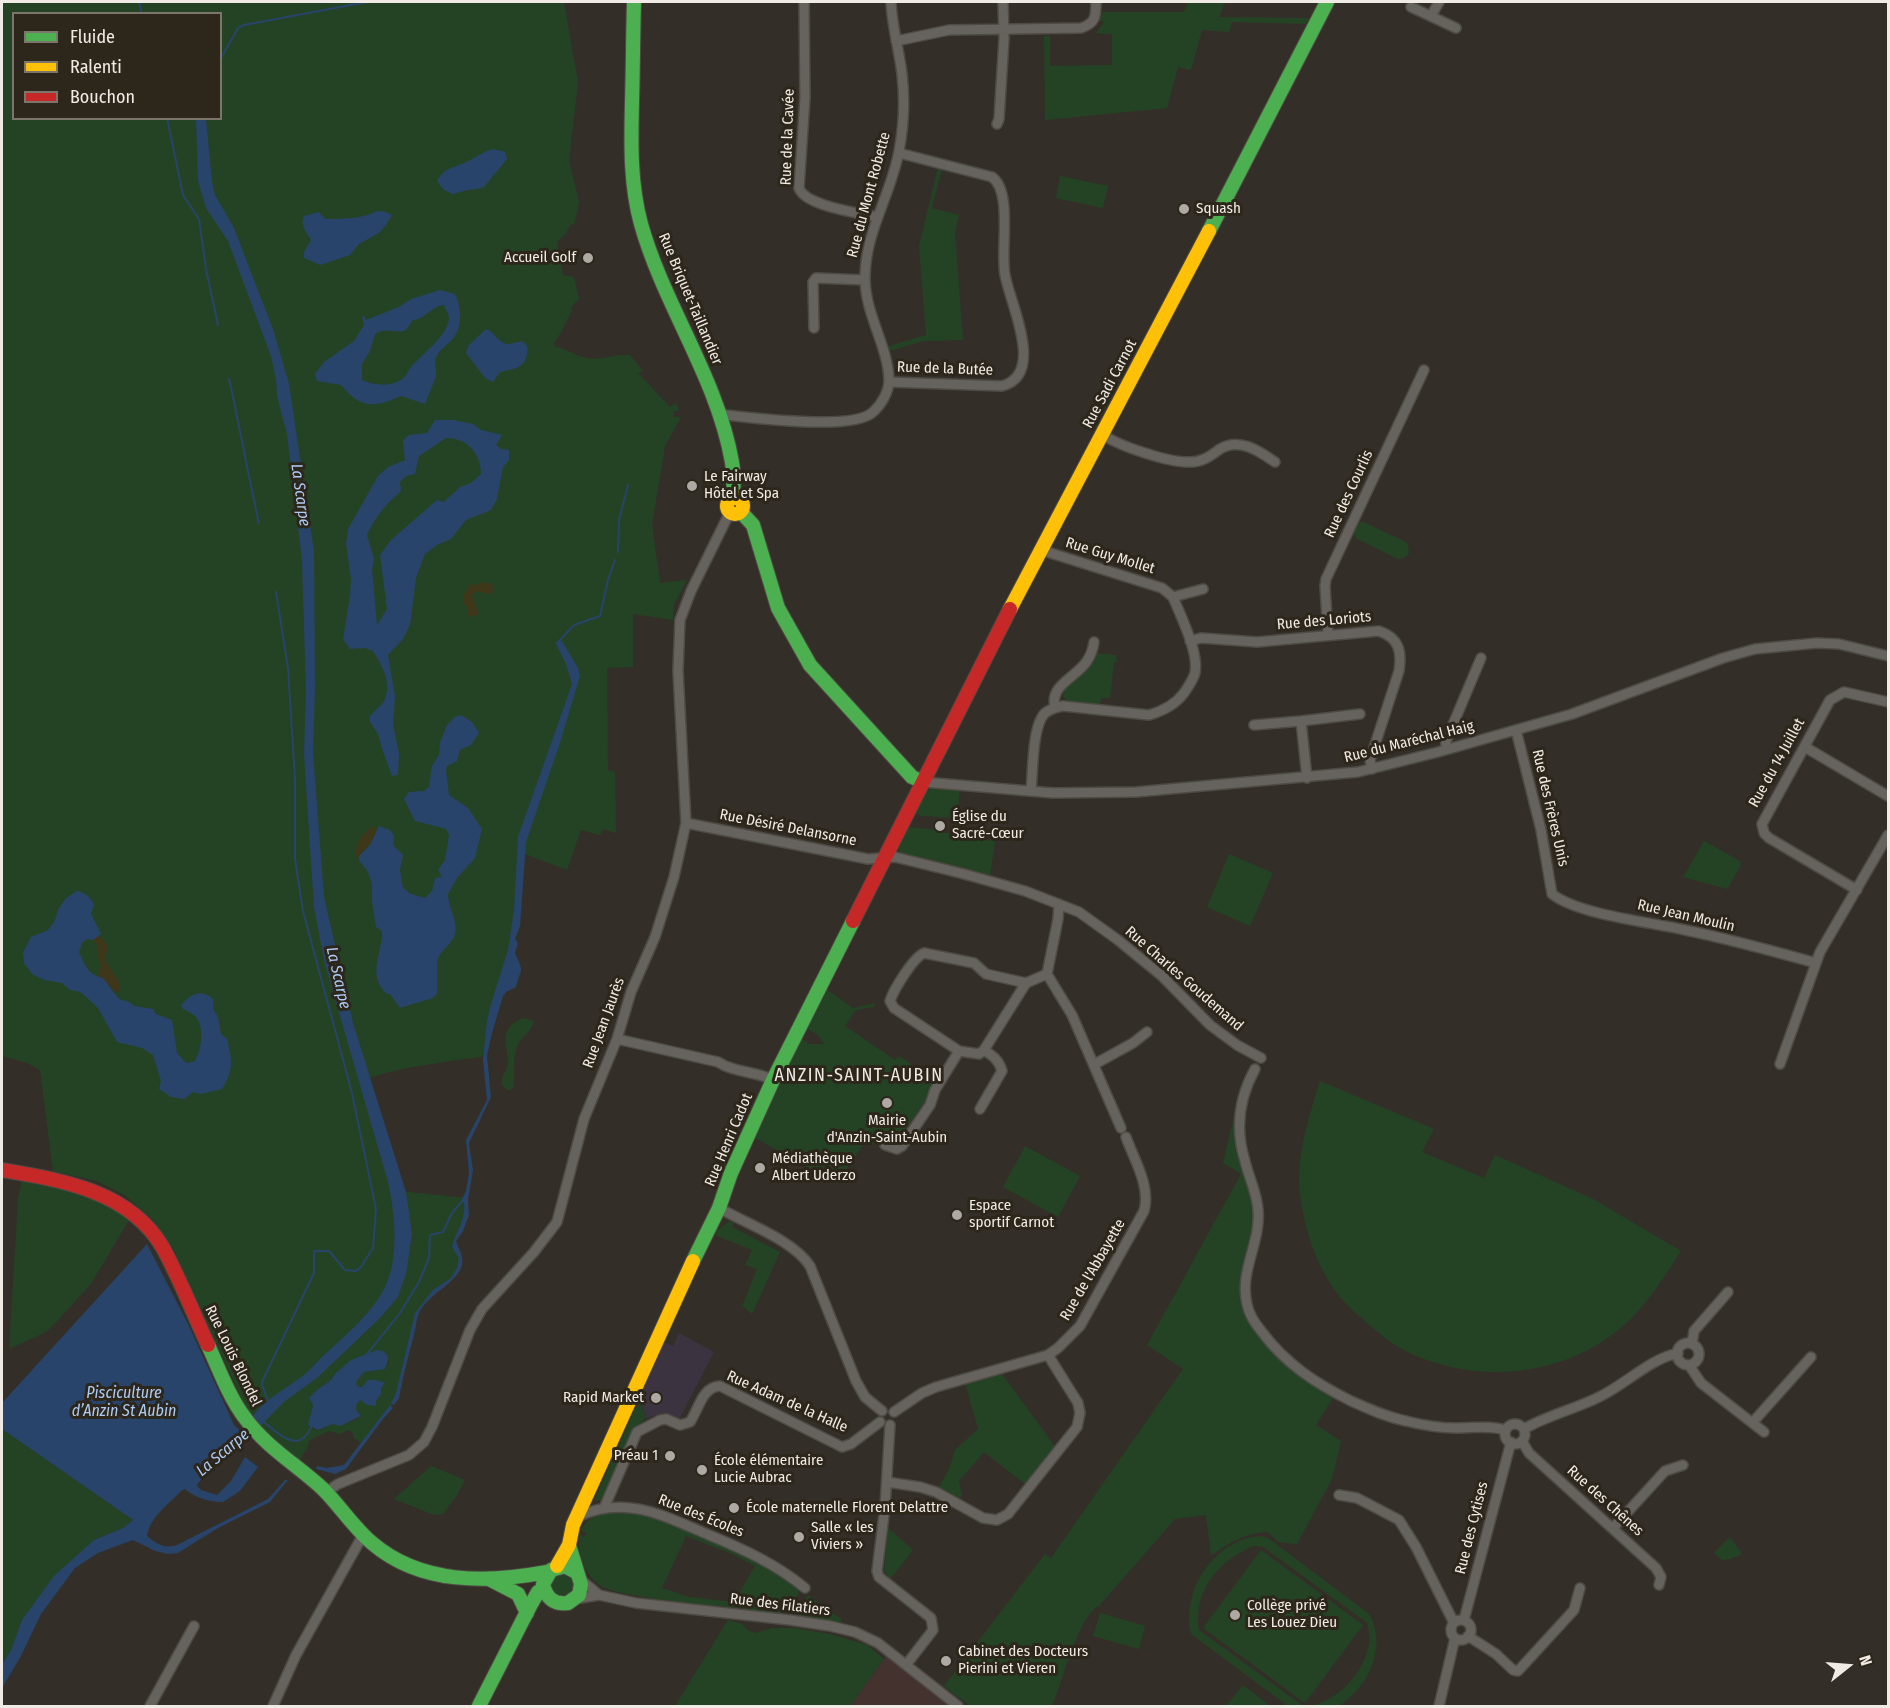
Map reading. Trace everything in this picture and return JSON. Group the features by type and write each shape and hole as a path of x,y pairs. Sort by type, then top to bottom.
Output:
{"main road":[{"name":"Rue Briquet-Taillandier","path":"634,2 631,151 634,192 641,224 657,270 704,373 720,418 732,462 734,498 728,502 727,508 735,512"},
{"name":"Rue Sadi Carnot","path":"923,782 1326,2"},
{"path":"735,512 753,525 778,608 810,665 912,777 923,782"},
{"name":"Rue Henri Cadot","path":"552,1569 569,1545 577,1517 719,1208 731,1173 773,1080 923,782"},
{"name":"Rue Louis Blondel","path":"2,1170 64,1182 99,1192 129,1209 145,1224 162,1247 236,1405 252,1429 326,1492 363,1535 382,1552 413,1568 494,1582"},
{"path":"527,1613 538,1607 568,1603 580,1590 569,1545"},
{"path":"494,1582 567,1566 578,1575"},
{"path":"552,1569 543,1580 543,1589 548,1598 556,1603"},
{"path":"494,1582 531,1585 543,1589"},
{"path":"494,1582 521,1595 527,1613"},
{"path":"479,1707 538,1592 543,1589"}],"street":[{"name":"Rue de la Cavée","path":"804,2 805,98 799,188 801,194 811,201 877,217"},
{"name":"Rue du Mont Robette","path":"889,382 868,301 865,279 868,248 899,153 904,107 891,2"},
{"path":"997,124 1004,2"},
{"path":"896,41 950,30 1081,28 1092,24 1095,19 1096,2"},
{"path":"1431,16 1438,2"},
{"path":"1412,7 1456,28"},
{"name":"Rue de la Butée","path":"889,382 1002,386 1009,384 1019,376 1023,354 1021,333 1005,274 1004,203 1001,186 992,177 899,153"},
{"path":"814,328 817,317 813,282 817,274 865,279"},
{"name":"Rue des Courlis","path":"1328,635 1324,586 1326,579 1424,370"},
{"path":"720,418 725,415 771,420 846,422 866,418 883,401 889,382"},
{"path":"1102,435 1120,446 1177,461 1192,462 1209,458 1221,448 1234,444 1258,451 1275,462"},
{"name":"Rue Jean Jaurès","path":"326,1492 338,1484 409,1455 424,1442 470,1330 482,1308 534,1252 557,1222 584,1119 618,1039 631,992 650,949 674,877 686,824 678,631 691,591 735,512"},
{"name":"Rue Guy Mollet","path":"1041,550 1162,588 1173,597"},
{"path":"1031,790 1037,732 1045,713 1055,707 1063,706 1149,715 1172,706 1182,695 1193,680 1196,661 1173,597 1203,589"},
{"name":"Rue des Loriots","path":"1190,641 1201,638 1257,642 1379,631 1390,634 1397,647 1400,661 1399,671 1370,760 1372,770"},
{"path":"1055,707 1053,700 1056,691 1087,662 1094,642"},
{"name":"Rue du Maréchal Haig","path":"923,782 1053,793 1136,792 1300,776 1307,778 1372,770 1572,714 1723,658 1755,649 1817,643 1839,645 1888,656"},
{"path":"1446,749 1446,741 1481,658"},
{"name":"Rue du 14 Juillet","path":"1857,890 1769,838 1762,828 1764,818 1830,700 1839,693 1852,693 1888,702"},
{"path":"1254,725 1301,722 1360,714"},
{"path":"1301,722 1307,778"},
{"name":"Rue des Frères Unis","path":"1516,730 1541,830 1552,894"},
{"path":"1805,747 1888,796"},
{"name":"Rue Désiré Delansorne","path":"686,824 868,859 885,858"},
{"path":"1780,1064 1820,952 1888,834"},
{"name":"Rue Charles Goudemand","path":"885,858 897,858 964,874 1025,891 1079,912 1162,976 1210,1025 1261,1058"},
{"name":"Rue Jean Moulin","path":"1552,894 1566,902 1616,917 1689,930 1816,963"},
{"path":"1059,904 1047,974 1072,1015 1121,1128"},
{"path":"1026,984 986,974 974,963 924,953 920,955 890,1000 894,1008 959,1051 979,1054 984,1050 1026,984 1047,974"},
{"path":"1095,1064 1133,1043 1147,1032"},
{"path":"618,1039 718,1062 724,1066 763,1075 773,1080"},
{"path":"980,1109 1002,1071 995,1058 984,1050"},
{"path":"885,1145 897,1149 902,1146 930,1105 935,1090 959,1051"},
{"path":"1255,1069 1244,1093 1239,1135 1258,1210 1257,1234 1247,1266 1244,1289 1247,1306 1254,1321 1274,1349 1303,1374 1319,1385 1382,1415 1407,1422 1453,1428 1496,1427 1506,1430"},
{"name":"Rue de l'Abbayette","path":"894,1412 922,1393 936,1387 1048,1355 1080,1326 1144,1211 1146,1191 1126,1137"},
{"path":"719,1208 790,1246 806,1259 856,1380 865,1397 882,1411"},
{"path":"1692,1344 1694,1331 1728,1292"},
{"path":"1524,1429 1599,1398 1662,1358 1678,1353 1683,1345 1692,1344 1696,1347 1699,1356 1694,1363 1689,1365"},
{"path":"1678,1353 1680,1361 1689,1365 1701,1383 1764,1432"},
{"path":"887,1482 936,1492 983,1518 997,1520 1008,1514 1077,1427 1080,1413 1078,1403 1048,1355"},
{"path":"1753,1422 1811,1357"},
{"name":"Rue Adam de la Halle","path":"604,1508 637,1432 660,1420 666,1419 680,1425 690,1422 706,1391 715,1386 720,1386 842,1447 885,1423"},
{"path":"885,1423 896,1419 894,1412 888,1408 882,1411 879,1417 885,1423 887,1482 877,1571 879,1577 931,1618 934,1625 933,1630 906,1665"},
{"path":"1506,1430 1515,1424 1524,1429"},
{"path":"1506,1430 1506,1437 1511,1442 1518,1443 1525,1435 1524,1429"},
{"name":"Rue des Chênes","path":"1522,1441 1529,1453 1656,1568 1661,1577 1659,1585"},
{"name":"Rue des Cytises","path":"1464,1620 1511,1442"},
{"path":"1613,1528 1665,1471 1683,1465"},
{"path":"1340,1496 1357,1497 1398,1520 1416,1547 1454,1623 1451,1632 1455,1638 1439,1707"},
{"name":"Rue des Écoles","path":"577,1517 604,1508 625,1507 645,1509 665,1515 758,1556 805,1588"},
{"path":"273,1707 296,1655 363,1535"},
{"path":"578,1575 599,1594"},
{"path":"1468,1636 1496,1654 1513,1670 1518,1671 1574,1610 1580,1588"},
{"name":"Rue des Filatiers","path":"574,1599 599,1594 636,1603 830,1626 855,1632 878,1643 958,1707"},
{"path":"1454,1623 1464,1620 1471,1629 1464,1639 1455,1638"},
{"path":"150,1707 194,1626"}],"shaded area":[{"path":"679,1333 714,1352 679,1420 664,1413 646,1418 638,1392 661,1340 673,1346"},
{"path":"889,1652 958,1706 850,1706"}],"green space":[{"path":"2,2 564,2 578,82 569,161 579,202 574,225 571,224 565,235 557,242 563,275 574,277 579,299 571,307 572,311 554,343 555,347 588,358 630,355 643,371 638,373 670,407 676,403 679,410 673,412 674,417 681,417 665,446 652,524 660,583 687,580 674,604 673,620 633,614 633,667 607,668 608,770 615,772 616,833 603,829 600,835 581,830 567,870 525,854 502,988 486,1056 440,1062 366,1079 400,1191 465,1198 466,1214 455,1248 459,1254 460,1267 453,1278 435,1290 418,1311 397,1397 362,1444 348,1430 340,1434 329,1431 310,1440 300,1460 281,1447 251,1419 175,1252 155,1222 126,1196 97,1181 53,1171 40,1070 27,1063 2,1056","holes":["380,1350 386,1353 389,1362 385,1369 364,1372 356,1382 357,1387 384,1385 376,1401 367,1405 360,1400 356,1405 356,1410 361,1416 318,1430 310,1426 313,1405 310,1398 318,1389 352,1360"]},
{"path":"1189,2 1225,2 1219,17 1309,18 1306,24 1232,22 1229,32 1202,30 1191,70 1178,67 1167,108 1045,120 1044,36 1050,36 1050,66 1112,65 1112,34 1096,33 1104,22 1099,19 1103,12 1183,12"},
{"path":"939,163 943,164 932,208 959,215 955,232 963,340 923,341 883,353 886,347 926,335 919,246"},
{"path":"1060,176 1108,186 1103,208 1056,198"},
{"path":"1363,522 1406,542 1409,553 1406,557 1398,559 1357,539 1353,533 1354,528"},
{"path":"1095,653 1116,655 1117,662 1114,662 1110,698 1101,698 1100,705 1067,701 1063,696 1064,688"},
{"path":"932,788 960,791 956,824 955,818 922,816 915,813 926,791"},
{"path":"909,827 936,830 939,833 949,833 949,836 995,841 990,877 901,854 898,848"},
{"path":"1704,841 1740,861 1741,865 1727,889 1683,877"},
{"path":"1229,854 1273,873 1250,926 1207,907"},
{"path":"826,989 853,1008 875,1003 873,1007 856,1010 845,1026 895,1060 899,1056 934,1080 927,1098 898,1141 884,1131 874,1145 866,1140 837,1184 754,1137 800,1038 810,1044 824,1044 818,1035 806,1028"},
{"path":"524,1018 534,1021 516,1049 514,1087 509,1091 502,1085 508,1062 507,1031 510,1026"},
{"path":"1320,1081 1434,1129 1422,1152 1484,1178 1495,1155 1593,1199 1681,1251 1666,1275 1631,1319 1609,1337 1565,1360 1541,1367 1491,1372 1442,1365 1412,1354 1378,1332 1340,1296 1322,1268 1309,1237 1303,1215 1299,1178 1304,1136"},
{"path":"1235,1112 1240,1112 1239,1135 1256,1197 1247,1306 1274,1349 1336,1393 1316,1425 1341,1441 1332,1479 1297,1544 1278,1542 1268,1532 1252,1534 1224,1546 1211,1556 1206,1515 1175,1519 1084,1622 1052,1706 970,1706 944,1686 1045,1554 1051,1558 1183,1369 1147,1345 1241,1174 1223,1163"},
{"path":"1025,1146 1080,1176 1058,1217 1003,1187"},
{"path":"22,1179 75,1191 102,1202 130,1218 91,1284 59,1319 46,1332 9,1349 18,1199"},
{"path":"730,1221 734,1223 732,1227 780,1252 752,1314 742,1306 757,1269 745,1265 752,1250 715,1235 716,1231"},
{"path":"1001,1369 1058,1451 1029,1487 984,1452 959,1481 962,1495 957,1503 936,1492 949,1469 955,1450 978,1429 964,1379"},
{"path":"640,1402 646,1418 634,1429 604,1495 600,1500 594,1501 635,1409"},
{"path":"2,1429 133,1520 123,1528 94,1540 22,1620 11,1650 2,1664"},
{"path":"431,1466 465,1480 443,1514 434,1515 394,1499"},
{"path":"620,1512 652,1516 673,1523 756,1560 799,1590 797,1598 781,1615 744,1611 743,1608 643,1597 608,1589 598,1584 585,1568 579,1548 579,1534 584,1537 586,1533 581,1530 593,1517","holes":["686,1536 732,1554 755,1566 734,1602 689,1597 662,1588"]},
{"path":"888,1528 913,1550 890,1579 884,1571"},
{"path":"1261,1536 1268,1538 1369,1614 1374,1627 1376,1653 1359,1688 1339,1706 1303,1706 1288,1706 1191,1634 1189,1618 1196,1585 1216,1557 1244,1539","holes":["1254,1546 1263,1547 1366,1622 1369,1635 1368,1649 1363,1664 1343,1689 1317,1704 1303,1706 1199,1630 1200,1602 1211,1578 1230,1559"]},
{"path":"1730,1537 1742,1554 1722,1560 1714,1553"},
{"path":"1261,1550 1363,1625 1305,1703 1203,1628"},
{"path":"558,1573 566,1573 573,1580 573,1588 566,1595 558,1595 551,1588 551,1580"},
{"path":"808,1595 841,1619 841,1623 798,1616 800,1607"},
{"path":"1100,1613 1145,1626 1139,1649 1093,1636"},
{"path":"728,1620 742,1624 747,1630 755,1633 772,1628 794,1628 830,1634 867,1645 884,1659 850,1706 675,1706"},
{"path":"1243,1685 1270,1706 1226,1706"}],"sand":[{"path":"483,582 493,585 493,593 477,591 472,596 479,614 471,617 467,614 464,594 470,584 476,585"},
{"path":"374,826 376,829 373,841 357,858 356,848 360,839"},
{"path":"99,935 108,946 105,960 120,983 120,992 113,991 103,978 98,977 101,965 97,955 98,946 93,940"}],"water":[{"name":"La Scarpe","path":"196,120 206,120 215,195 234,228 274,332 289,384 314,551 313,753 324,897 353,1023 406,1192 412,1234 406,1274 398,1297 380,1318 317,1378 285,1401 261,1425 262,1429 251,1419 256,1412 306,1373 354,1327 377,1301 392,1266 394,1223 388,1182 325,964 314,908 304,754 306,692 302,561 287,434 277,396 271,356 228,241 206,208 198,181"},
{"path":"493,149 505,152 507,159 484,187 453,194 444,190 437,181 446,170"},
{"path":"377,211 392,215 379,233 359,244 350,255 320,265 304,258 304,252 311,240 303,225 304,216 319,212 325,219 344,219 365,216"},
{"path":"440,290 455,294 460,311 460,323 456,335 437,355 436,377 425,404 401,396 383,403 368,404 355,399 341,385 317,381 315,374 324,362 354,341 364,325 362,316 366,320 399,307 411,299","holes":["444,305 449,318 448,325 403,378 385,385 362,380 362,364 370,351 375,334 382,331 405,331 413,320"]},
{"path":"486,329 504,343 522,341 527,348 524,363 517,368 500,372 493,382 485,378 466,353 468,346"},
{"path":"435,420 453,420 473,424 481,430 502,435 496,445 501,449 509,450 509,460 503,467 497,499 491,510 466,520 451,539 425,554 416,578 410,625 403,639 388,655 395,697 393,724 399,754 398,775 392,776 378,734 370,722 370,716 383,703 386,695 385,675 373,651 365,648 350,649 343,639 351,579 346,544 348,529 378,476 388,467 405,460 403,440 409,435 427,433","holes":["446,438 466,444 475,453 481,474 471,483 460,487 444,502 437,500 391,540 380,555 387,609 377,625 372,569 374,559 367,535 381,511 401,491 400,482 406,476 415,474 419,456"]},
{"path":"562,641 578,668 580,676 526,842 520,926 515,939 518,943 515,953 521,970 516,987 503,996 487,1056 491,1097 469,1143 473,1170 468,1200 469,1215 456,1241 462,1265 453,1279 430,1299 419,1313 399,1398 394,1405 391,1404 396,1393 415,1313 433,1290 451,1278 457,1268 459,1258 452,1247 464,1215 464,1203 461,1201 466,1191 469,1173 466,1140 487,1100 483,1060 487,1021 508,950 514,910 518,837 572,684 566,664 555,642"},
{"path":"461,715 472,722 479,733 471,745 460,750 457,761 447,766 449,795 468,808 482,829 475,858 457,878 448,894 456,927 454,937 437,961 437,994 433,998 400,1008 390,994 387,994 381,987 378,980 376,972 382,931 376,927 372,884 359,856 370,845 379,826 390,830 394,836 393,845 403,855 400,870 403,888 411,894 425,898 432,891 435,878 442,877 438,870 445,860 449,835 446,829 415,821 404,799 409,792 424,791 429,787 432,766 439,755 440,743 447,725 455,717"},
{"path":"77,891 87,895 94,904 91,914 101,934 93,940 87,939 82,943 79,952 85,965 94,975 103,978 119,999 134,1006 153,1009 156,1014 172,1020 177,1053 186,1063 194,1062 196,1058 201,1042 201,1030 197,1018 183,1009 181,1005 200,993 213,999 213,1009 218,1017 221,1034 228,1040 231,1058 230,1072 222,1089 201,1094 193,1092 184,1099 171,1097 159,1089 161,1081 153,1055 142,1048 117,1042 98,1008 80,992 70,990 62,983 44,980 32,974 24,963 23,952 31,937 48,930 66,898"},
{"name":"Pisciculture d’Anzin St Aubin","path":"147,1244 188,1324 234,1425 246,1436 197,1486 201,1490 217,1495 231,1481 245,1457 258,1467 240,1491 223,1502 203,1499 185,1489 181,1491 156,1517 147,1536 161,1545 177,1545 268,1499 285,1480 288,1480 270,1502 218,1528 178,1553 168,1554 155,1551 133,1540 98,1553 75,1568 41,1614 21,1656 2,1688 2,1664 11,1650 22,1620 54,1576 94,1540 123,1528 133,1520 2,1429 2,1403"},
{"path":"377,1350 383,1351 388,1357 385,1369 364,1372 356,1382 358,1387 362,1387 368,1380 385,1383 381,1388 376,1406 367,1405 360,1400 356,1405 356,1410 361,1416 340,1426 333,1424 318,1430 308,1425 313,1405 309,1398 351,1360"},
{"path":"390,1405 393,1408 346,1469 335,1474 316,1469 317,1466 327,1468 344,1465"}],"waterway":[{"path":"139,2 142,12"},
{"path":"222,56 238,28 244,25 367,2"},
{"path":"167,120 183,195 199,219 206,269 218,325"},
{"path":"229,379 259,523"},
{"path":"618,552 619,520 628,485"},
{"path":"560,644 559,641 574,625 600,616 615,560"},
{"name":"La Scarpe","path":"269,1403 262,1382 314,1273 314,1251 329,1251 345,1270 356,1271 373,1248 376,1209 352,1093 303,911 295,859 295,778 288,668 276,592"},
{"path":"364,1358 400,1313 419,1282 429,1258 430,1235 443,1232 452,1213 463,1200"},
{"path":"263,1421 282,1436 295,1441 307,1434 312,1425"}],"traffic: fast":[{"path":"634,2 632,148 637,209 663,284 715,400 732,462 734,498"},
{"path":"1209,231 1327,2"},
{"path":"741,512 753,525 778,608 810,665 912,777 923,782"},
{"path":"693,1261 719,1208 731,1173 773,1080 853,921"},
{"path":"208,1345 234,1401 253,1428 272,1447 323,1489 365,1537 391,1557 433,1574 456,1577 502,1578 547,1572"},
{"path":"569,1545 581,1584 579,1595 568,1603 551,1600 543,1584 551,1570 565,1566 576,1572"},
{"path":"489,1579 518,1594 527,1613"},
{"path":"479,1706 530,1606 538,1592 543,1589"}],"traffic: slow":[{"path":"1010,609 1209,231"},
{"path":"732,498 738,498 743,506 741,512 732,514 727,509 727,503 732,498"},
{"path":"557,1566 569,1545 573,1525 693,1261"}],"traffic: jam":[{"path":"853,921 1010,609"},
{"path":"2,1170 47,1178 92,1191 132,1213 149,1229 163,1248 208,1345"}],"place":[{"name":"Squash","path":"1184,209"},
{"name":"Accueil Golf","path":"588,258"},
{"name":"Le Fairway Hôtel et Spa","path":"692,486"},
{"name":"Église du Sacré-Cœur","path":"940,826"},
{"name":"Mairie d'Anzin-Saint-Aubin","path":"887,1103"},
{"name":"Médiathèque Albert Uderzo","path":"760,1168"},
{"name":"Espace sportif Carnot","path":"957,1215"},
{"name":"Rapid Market","path":"656,1398"},
{"name":"Préau 1","path":"670,1456"},
{"name":"École élémentaire Lucie Aubrac","path":"702,1470"},
{"name":"École maternelle Florent Delattre","path":"734,1508"},
{"name":"Salle « les Viviers »","path":"799,1537"},
{"name":"Collège privé Les Louez Dieu","path":"1235,1615"},
{"name":"Cabinet des Docteurs Pierini et Vieren","path":"946,1661"}],"district":[{"name":"ANZIN-SAINT-AUBIN","path":"859,1076"}]}
